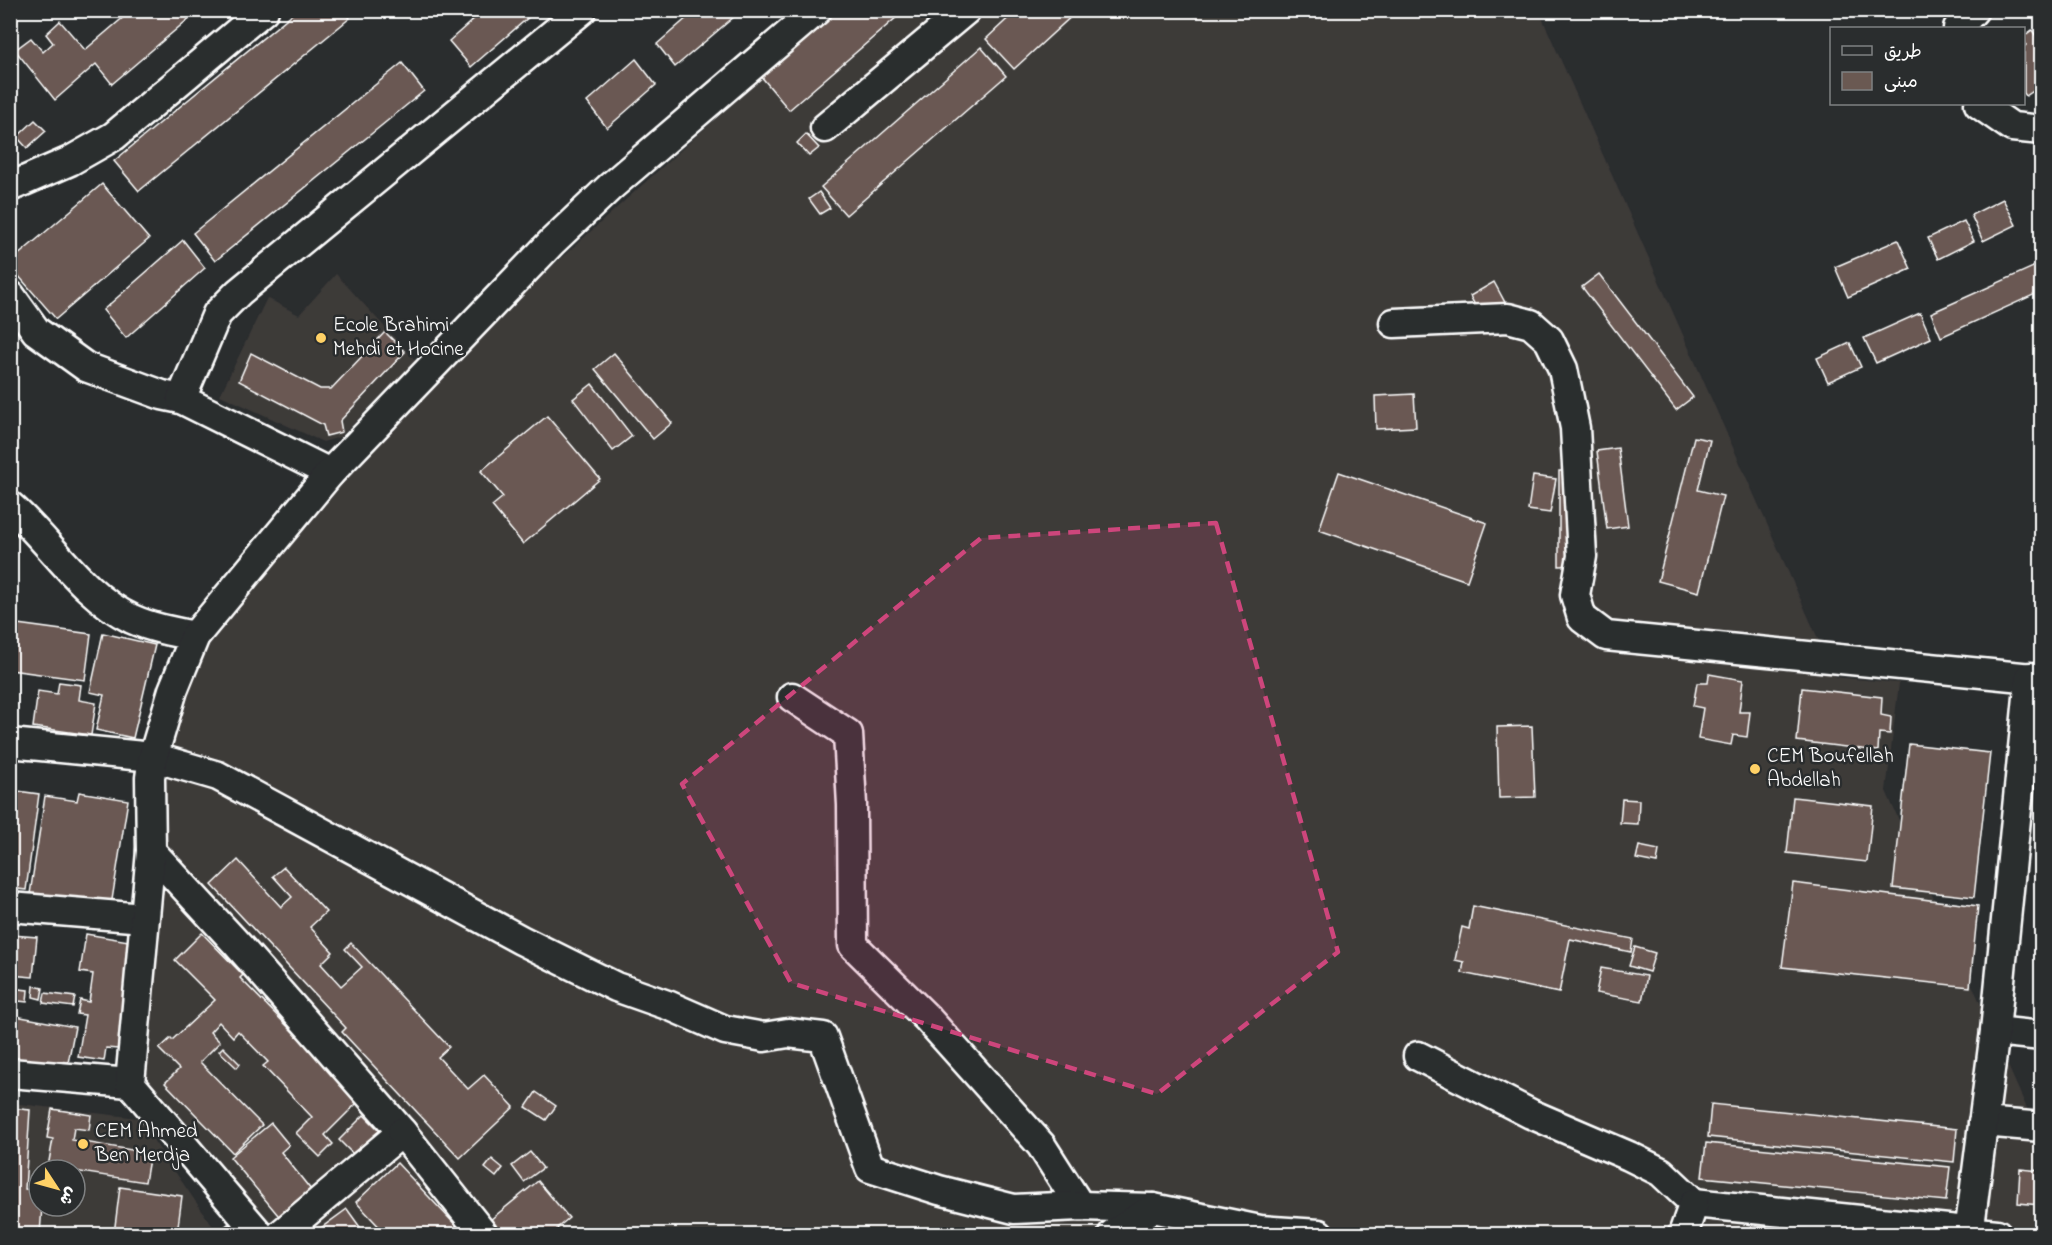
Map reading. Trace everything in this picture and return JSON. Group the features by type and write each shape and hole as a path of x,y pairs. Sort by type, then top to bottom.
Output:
{"street":[{"path":"10,187 70,161 114,135 264,10"},
{"path":"181,399 217,314 239,292 582,10"},
{"path":"130,1083 151,851 150,778 153,757 173,690 195,636 330,473 552,242 602,194 817,10"},
{"path":"825,128 966,10"},
{"path":"1959,27 1974,10"},
{"path":"1980,105 2012,127 2042,130"},
{"path":"2012,127 2042,110"},
{"path":"10,295 36,331 87,367 162,395 181,399 330,473"},
{"path":"1394,323 1508,318 1531,324 1549,340 1563,369 1575,428 1582,556 1575,595 1582,618 1606,636 2036,678 1969,1233"},
{"path":"10,506 98,597 131,618 159,628 195,636"},
{"path":"792,697 848,734 852,805 853,945 927,1018 1041,1145 1080,1206"},
{"path":"10,743 153,757 218,776 521,940 616,987 670,1006 725,1030 765,1037 788,1034 823,1037 870,1168 939,1190 1014,1209 1080,1206 1153,1208 1260,1232 1319,1234"},
{"path":"151,851 237,944 402,1132 483,1234"},
{"path":"10,907 144,918"},
{"path":"1995,1031 2042,1036"},
{"path":"1418,1056 1530,1114 1661,1172 1694,1203 1969,1233 1997,1234"},
{"path":"10,1073 130,1083 259,1234"},
{"path":"1983,1122 2042,1127"},
{"path":"281,1234 402,1132"},
{"path":"1683,1234 1694,1203"},
{"path":"1113,1234 1153,1208"}],"highlighted area":[{"path":"1216,523 1338,952 1157,1094 791,983 682,784 981,538"}],"shaded area":[{"path":"835,11 1539,11 1835,677 1899,683 1886,791 2041,1140 2041,1234 255,1234 130,1083 151,851 195,636 376,425"},
{"name":"Ecole Brahimi Mehdi et Hocine","path":"336,274 416,361 340,437 323,442 220,395 267,298 299,315"},
{"name":"CEM Ahmed Ben Merdja","path":"11,1103 138,1118 218,1234 11,1234"}],"building":[{"path":"132,10 199,10 112,84 96,64 55,100 15,50 31,38 43,52 53,43 46,34 60,21 85,50"},
{"path":"297,10 343,10 350,18 139,191 114,161"},
{"path":"484,10 537,10 471,67 449,41"},
{"path":"696,10 742,10 675,67 657,44"},
{"path":"835,10 905,10 789,110 760,75"},
{"path":"1017,10 1075,10 1076,12 1014,69 986,39"},
{"path":"2032,30 2042,45 2042,85 2026,96 2025,94 2025,35"},
{"path":"981,47 1006,76 846,215 821,187"},
{"path":"636,59 656,85 607,128 587,102"},
{"path":"402,63 424,91 215,261 193,233"},
{"path":"35,120 46,131 27,148 17,137"},
{"path":"806,134 819,148 809,156 797,143"},
{"path":"102,184 149,239 56,319 10,266 10,262"},
{"path":"819,192 830,208 820,214 809,199"},
{"path":"2003,199 2016,225 1983,241 1971,215"},
{"path":"1964,221 1974,241 1938,259 1928,238"},
{"path":"183,240 205,268 126,338 103,310"},
{"path":"1898,240 1911,269 1848,297 1835,267"},
{"path":"2042,263 2042,291 1941,337 1931,313"},
{"path":"1599,274 1693,397 1676,410 1582,287"},
{"path":"1494,282 1508,308 1484,321 1470,296"},
{"path":"1920,313 1931,338 1876,363 1864,338"},
{"path":"385,332 405,352 340,421 342,432 326,436 323,425 239,381 251,353 320,389 331,389"},
{"path":"1850,343 1861,367 1828,382 1817,358"},
{"path":"614,353 672,423 653,439 595,369"},
{"path":"592,384 632,436 613,451 573,399"},
{"path":"1414,394 1416,427 1376,429 1375,396"},
{"path":"547,416 600,479 523,544 492,506 503,497 481,471"},
{"path":"1694,437 1710,440 1698,490 1723,496 1699,592 1658,581"},
{"path":"1618,448 1628,526 1607,529 1597,451"},
{"path":"1559,471 1583,471 1583,565 1559,566"},
{"path":"1339,472 1487,523 1467,581 1319,530"},
{"path":"1533,476 1556,479 1550,513 1528,510"},
{"path":"10,623 91,634 85,680 10,670"},
{"path":"103,633 155,645 133,738 96,730 104,695 90,692"},
{"path":"1709,674 1743,680 1739,712 1750,712 1747,737 1733,735 1731,745 1698,739 1703,708 1693,706 1697,683 1708,683"},
{"path":"59,682 81,685 79,700 96,703 91,735 33,727 38,691 57,694"},
{"path":"1802,688 1882,697 1881,715 1891,717 1890,734 1879,733 1878,751 1797,741"},
{"path":"1532,726 1535,797 1499,798 1497,727"},
{"path":"1909,744 1990,753 1974,897 1893,888"},
{"path":"10,790 39,794 26,890 10,888"},
{"path":"79,792 128,800 111,906 30,894 45,796 77,801"},
{"path":"1793,797 1873,806 1867,862 1787,853"},
{"path":"1622,799 1639,800 1638,824 1620,823"},
{"path":"1639,846 1659,850 1657,863 1636,859"},
{"path":"238,860 281,907 292,897 273,876 284,867 326,912 310,927 333,952 321,964 341,986 362,967 345,949 351,943 449,1047 438,1057 468,1089 484,1075 514,1107 460,1158 342,1032 346,1028 212,885"},
{"path":"1793,883 1978,906 1970,987 1782,967"},
{"path":"1473,906 1633,939 1631,952 1570,939 1559,993 1462,973 1464,962 1455,960 1462,927 1469,929"},
{"path":"202,933 243,975 240,978 360,1100 325,1135 333,1144 320,1157 296,1133 312,1117 263,1066 268,1062 238,1031 233,1037 219,1022 210,1032 220,1042 200,1062 262,1125 233,1153 165,1083 179,1069 159,1049 215,1000 175,960"},
{"path":"86,934 135,942 118,1049 106,1048 104,1061 78,1057 85,1015 77,1014 80,1000 89,1002 93,974 80,972"},
{"path":"12,935 37,937 33,977 10,975"},
{"path":"1635,947 1655,953 1649,972 1629,966"},
{"path":"1601,968 1647,976 1642,1001 1596,993"},
{"path":"34,986 43,988 41,999 33,997"},
{"path":"10,988 28,990 27,1002 10,1000"},
{"path":"45,993 75,997 73,1007 43,1003"},
{"path":"10,1015 75,1027 67,1068 27,1060 26,1064 10,1061"},
{"path":"223,1047 240,1064 237,1068 219,1051"},
{"path":"536,1092 556,1106 546,1120 526,1107"},
{"path":"1711,1104 1957,1129 1954,1162 1708,1137"},
{"path":"10,1108 30,1110 25,1189 27,1189 27,1218 41,1218 40,1234 10,1234"},
{"path":"52,1109 91,1115 89,1130 74,1128 72,1140 150,1153 145,1182 87,1173 87,1158 50,1158 53,1139 47,1138"},
{"path":"364,1115 386,1137 361,1162 339,1140"},
{"path":"271,1123 289,1145 281,1152 319,1200 287,1226 230,1157"},
{"path":"1706,1143 1950,1167 1946,1201 1702,1177"},
{"path":"530,1152 543,1168 524,1182 512,1166"},
{"path":"492,1159 503,1168 496,1177 485,1168"},
{"path":"397,1163 464,1234 386,1234 356,1202"},
{"path":"2020,1169 2042,1171 2042,1205 2018,1203"},
{"path":"538,1181 569,1218 557,1228 562,1234 501,1234 490,1220"},
{"path":"120,1187 182,1196 177,1234 114,1234"},
{"path":"347,1209 365,1234 326,1234 321,1228"},
{"path":"228,1224 235,1233 216,1233"},
{"path":"1193,1227 1194,1234 1174,1234 1174,1228"}],"place":[{"name":"Ecole Brahimi Mehdi et Hocine","path":"321,338"},
{"name":"CEM Boufellah Abdellah","path":"1755,769"},
{"name":"CEM Ahmed Ben Merdja","path":"83,1144"}]}
